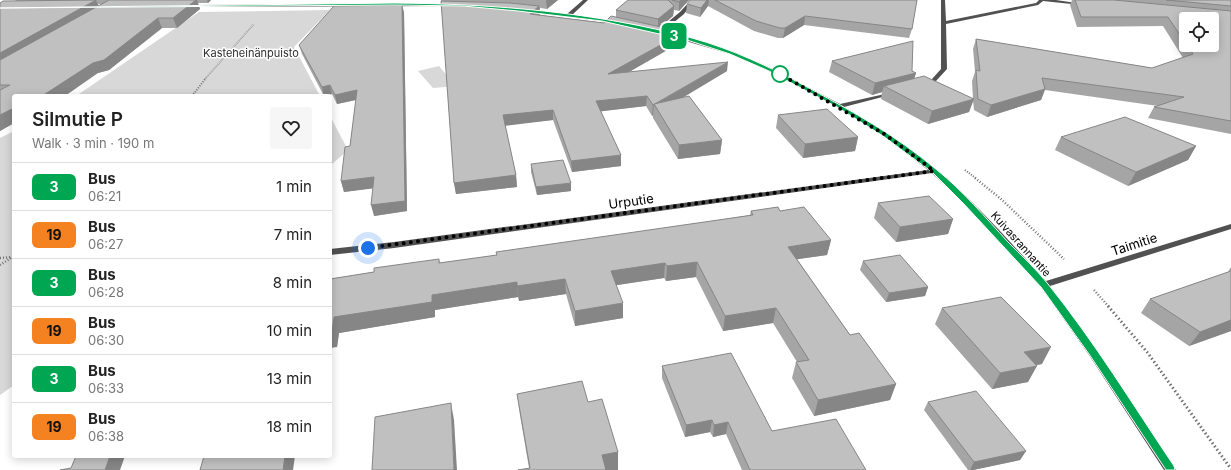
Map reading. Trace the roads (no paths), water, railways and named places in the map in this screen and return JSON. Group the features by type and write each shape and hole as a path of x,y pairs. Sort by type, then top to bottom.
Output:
{"street":[{"path":"569,15 586,0"},
{"name":"Kuivasrannantie","path":"693,0 682,13 655,31 691,40 732,53 771,70 839,106 886,135 934,171 977,211 1044,285 1092,352 1170,470"},
{"path":"920,86 934,80 944,69 943,0"},
{"path":"943,23 1038,4 1041,0"},
{"path":"1044,0 1083,4"},
{"path":"181,6 397,2 455,5"},
{"path":"526,10 622,23"},
{"path":"839,106 898,92"},
{"name":"Urputie","path":"332,252 394,245 934,171"},
{"name":"Taimitie","path":"1044,285 1231,226"}],"park label":[{"name":"Kasteheinänpuisto","path":"251,53"}]}
